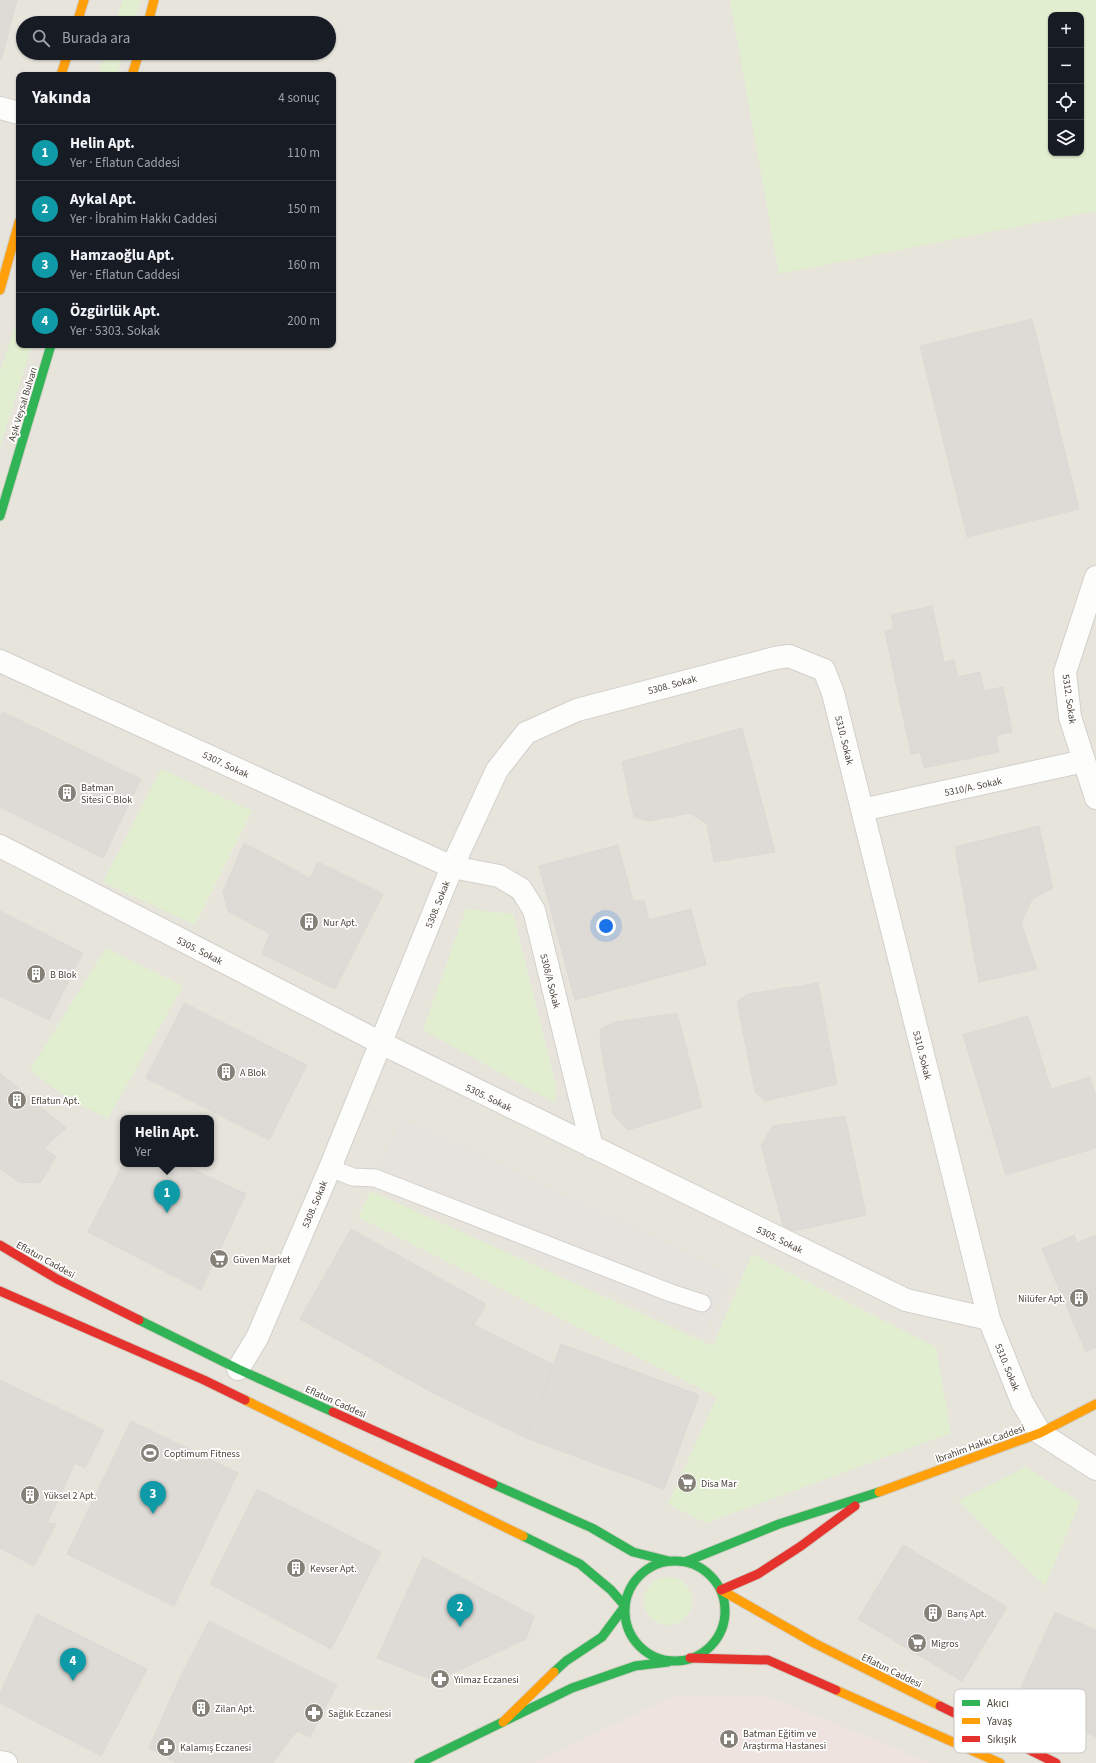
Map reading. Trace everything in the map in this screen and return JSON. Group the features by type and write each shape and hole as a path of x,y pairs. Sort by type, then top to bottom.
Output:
{"main road":[{"path":"79,16 84,0"},
{"path":"150,16 154,0"},
{"path":"62,72 66,60"},
{"path":"133,72 137,60"},
{"path":"0,290 16,233"},
{"name":"Aşık Veysal Bulvarı","path":"0,516 50,348"},
{"name":"Eflatun Caddesi","path":"0,1245 57,1279 238,1369 592,1528 633,1552 669,1561"},
{"path":"0,1291 204,1380 580,1564 611,1590 625,1606"},
{"name":"İbrahim Hakkı Caddesi","path":"869,1496 1040,1433 1096,1404"},
{"path":"685,1562 779,1524 869,1496"},
{"path":"721,1590 758,1574 801,1546 869,1496"},
{"path":"674,1661 658,1658 643,1650 632,1637 626,1622 625,1606 629,1590 639,1576 653,1566 669,1561 685,1562 700,1567 712,1577 721,1590 725,1606 724,1623 717,1639 705,1651 690,1658"},
{"name":"Eflatun Caddesi","path":"721,1590 814,1643 954,1712"},
{"path":"503,1722 566,1662 602,1637 625,1606"},
{"path":"419,1763 572,1688 635,1666 690,1658 768,1660 954,1743"},
{"path":"977,1753 1000,1763"},
{"name":"Eflatun Caddesi","path":"1036,1753 1056,1763"}],"street":[{"path":"0,108 16,112"},
{"name":"5312. Sokak","path":"1096,577 1065,672 1070,717 1096,798"},
{"name":"5308. Sokak","path":"238,1369 257,1338 330,1168 452,868 497,770 526,733 577,710 775,658 789,656 824,670"},
{"name":"5307. Sokak","path":"0,661 452,868"},
{"name":"5310. Sokak","path":"824,670 833,693 989,1319 1022,1402 1040,1433"},
{"name":"5310/A. Sokak","path":"862,810 1084,761"},
{"name":"5305. Sokak","path":"0,846 381,1043 592,1148 906,1300 989,1319"},
{"name":"5308/A Sokak","path":"452,868 499,876 521,889 534,910 592,1148"},
{"path":"1040,1433 1096,1469"},
{"path":"0,1762 6,1763"}],"lane":[{"path":"330,1168 353,1177 375,1178 702,1304"}],"shaded area":[{"path":"0,0 1096,0 1096,1763 0,1763"},
{"path":"403,1119 730,1274 703,1337 375,1178"},
{"name":"Batman Eğitim ve Araştırma Hastanesi","path":"671,1697 770,1697 931,1763 534,1763"}],"green space":[{"path":"123,0 141,0 135,16 117,16"},
{"path":"730,0 1096,0 1096,211 779,274"},
{"path":"103,60 122,60 118,72 99,72"},
{"path":"16,323 16,348 31,348 0,447 0,372"},
{"path":"161,769 252,811 195,925 103,882"},
{"path":"466,909 513,914 556,1086 555,1103 423,1030"},
{"path":"106,948 183,986 108,1118 71,1101 30,1070"},
{"path":"371,1191 713,1346 752,1254 936,1347 951,1433 706,1523 668,1504 717,1397 358,1217"},
{"path":"1026,1467 1080,1502 1045,1586 958,1501"},
{"path":"663,1577 673,1577 685,1584 692,1596 692,1606 685,1618 673,1625 663,1625 655,1621 648,1614 644,1606 644,1596 648,1588 655,1581"}],"building":[{"path":"0,0 17,0 1,60 0,59"},
{"path":"1032,319 1079,509 967,537 920,346"},
{"path":"932,606 944,662 954,660 958,677 980,672 984,691 1003,687 1012,732 996,735 999,752 924,768 920,752 911,754 885,631 894,629 891,615"},
{"name":"Batman Sitesi C Blok","path":"3,712 141,779 103,858 0,807 0,718"},
{"path":"742,728 775,852 714,862 707,824 690,813 649,821 634,817 622,762"},
{"path":"1039,826 1053,888 1032,899 1021,923 1037,969 979,982 955,847"},
{"name":"Nur Apt.","path":"244,843 310,878 318,862 383,894 335,989 262,954 270,934 228,911 223,892"},
{"path":"618,845 633,901 644,901 649,920 691,909 706,965 575,1000 539,866"},
{"name":"B Blok","path":"0,911 83,953 49,1020 0,996"},
{"path":"818,983 837,1084 765,1101 755,1092 737,1002 748,994"},
{"name":"A Blok","path":"184,1003 307,1065 269,1140 146,1078"},
{"path":"677,1013 702,1107 628,1130 613,1114 600,1040 601,1029 615,1022"},
{"path":"1028,1016 1051,1089 1090,1077 1096,1097 1096,1148 1006,1175 963,1035"},
{"name":"Eflatun Apt.","path":"0,1073 66,1128 44,1148 56,1157 40,1183 19,1182 0,1169"},
{"path":"845,1116 866,1215 793,1231 783,1225 761,1145 773,1126"},
{"path":"121,1167 188,1167 246,1194 201,1290 88,1232"},
{"path":"351,1229 486,1304 435,1394 300,1319"},
{"name":"Nilüfer Apt.","path":"1074,1235 1077,1243 1096,1235 1096,1347 1086,1352 1042,1249"},
{"path":"474,1325 554,1365 526,1438 435,1394"},
{"path":"561,1344 699,1395 664,1489 526,1438"},
{"name":"Yüksel 2 Apt.","path":"0,1380 104,1430 85,1468 75,1463 47,1523 56,1524 34,1566 0,1548"},
{"path":"131,1421 238,1473 174,1606 67,1554"},
{"name":"Kevser Apt.","path":"257,1489 381,1552 331,1649 210,1584"},
{"name":"Barış Apt.","path":"903,1545 1007,1607 962,1681 858,1619"},
{"path":"423,1557 534,1616 526,1639 436,1681 377,1658"},
{"path":"1055,1612 1096,1630 1096,1737 1086,1733 1086,1689 1020,1689"},
{"path":"37,1614 147,1669 101,1756 0,1703 0,1693"},
{"path":"209,1621 337,1685 310,1737 298,1731 292,1737 179,1680"},
{"name":"Zilan Apt.","path":"179,1680 292,1737 273,1763 177,1763 149,1748"}],"traffic: fast":[{"path":"0,516 50,348"},
{"path":"139,1320 238,1369 333,1412"},
{"path":"493,1484 592,1528 633,1552 669,1561"},
{"path":"685,1562 779,1524 879,1492"},
{"path":"523,1536 580,1564 611,1590 625,1606 602,1637 566,1661 554,1672"},
{"path":"675,1561 694,1565 710,1576 721,1592 725,1611 721,1630 710,1646 694,1657 675,1661 656,1657 640,1646 629,1630 625,1611 629,1592 640,1576 656,1565 675,1561"},
{"path":"419,1763 572,1688 635,1666 668,1662"}],"traffic: slow":[{"path":"79,16 84,0"},
{"path":"150,16 154,0"},
{"path":"62,72 66,60"},
{"path":"133,72 137,60"},
{"path":"0,290 16,233"},
{"path":"245,1400 523,1536"},
{"path":"879,1492 1040,1433 1096,1404"},
{"path":"721,1590 814,1643 940,1706"},
{"path":"503,1722 554,1672"},
{"path":"836,1690 954,1743"},
{"path":"978,1753 1000,1763"}],"traffic: jam":[{"path":"0,1245 57,1279 139,1320"},
{"path":"0,1291 204,1380 245,1400"},
{"path":"333,1412 493,1484"},
{"path":"721,1590 758,1574 801,1546 855,1506"},
{"path":"690,1658 768,1660 836,1690"},
{"path":"940,1706 954,1713"},
{"path":"1036,1753 1056,1763"}],"place":[{"name":"Batman Sitesi C Blok","path":"67,793"},
{"name":"Nur Apt.","path":"309,922"},
{"name":"B Blok","path":"36,974"},
{"name":"A Blok","path":"226,1072"},
{"name":"Eflatun Apt.","path":"17,1100"},
{"name":"Helin Apt.","path":"167,1213"},
{"name":"Güven Market","path":"219,1259"},
{"name":"Nilüfer Apt.","path":"1079,1298"},
{"name":"Coptimum Fitness","path":"150,1453"},
{"name":"Disa Mar","path":"687,1483"},
{"name":"Yüksel 2 Apt.","path":"30,1495"},
{"name":"Hamzaoğlu Apt.","path":"153,1514"},
{"name":"Kevser Apt.","path":"296,1568"},
{"name":"Barış Apt.","path":"933,1613"},
{"name":"Aykal Apt.","path":"460,1627"},
{"name":"Migros","path":"917,1643"},
{"name":"Yılmaz Eczanesi","path":"440,1679"},
{"name":"Özgürlük Apt.","path":"73,1681"},
{"name":"Zilan Apt.","path":"201,1708"},
{"name":"Sağlık Eczanesi","path":"314,1713"},
{"name":"Batman Eğitim ve Araştırma Hastanesi","path":"729,1739"},
{"name":"Kalamış Eczanesi","path":"166,1747"}]}
